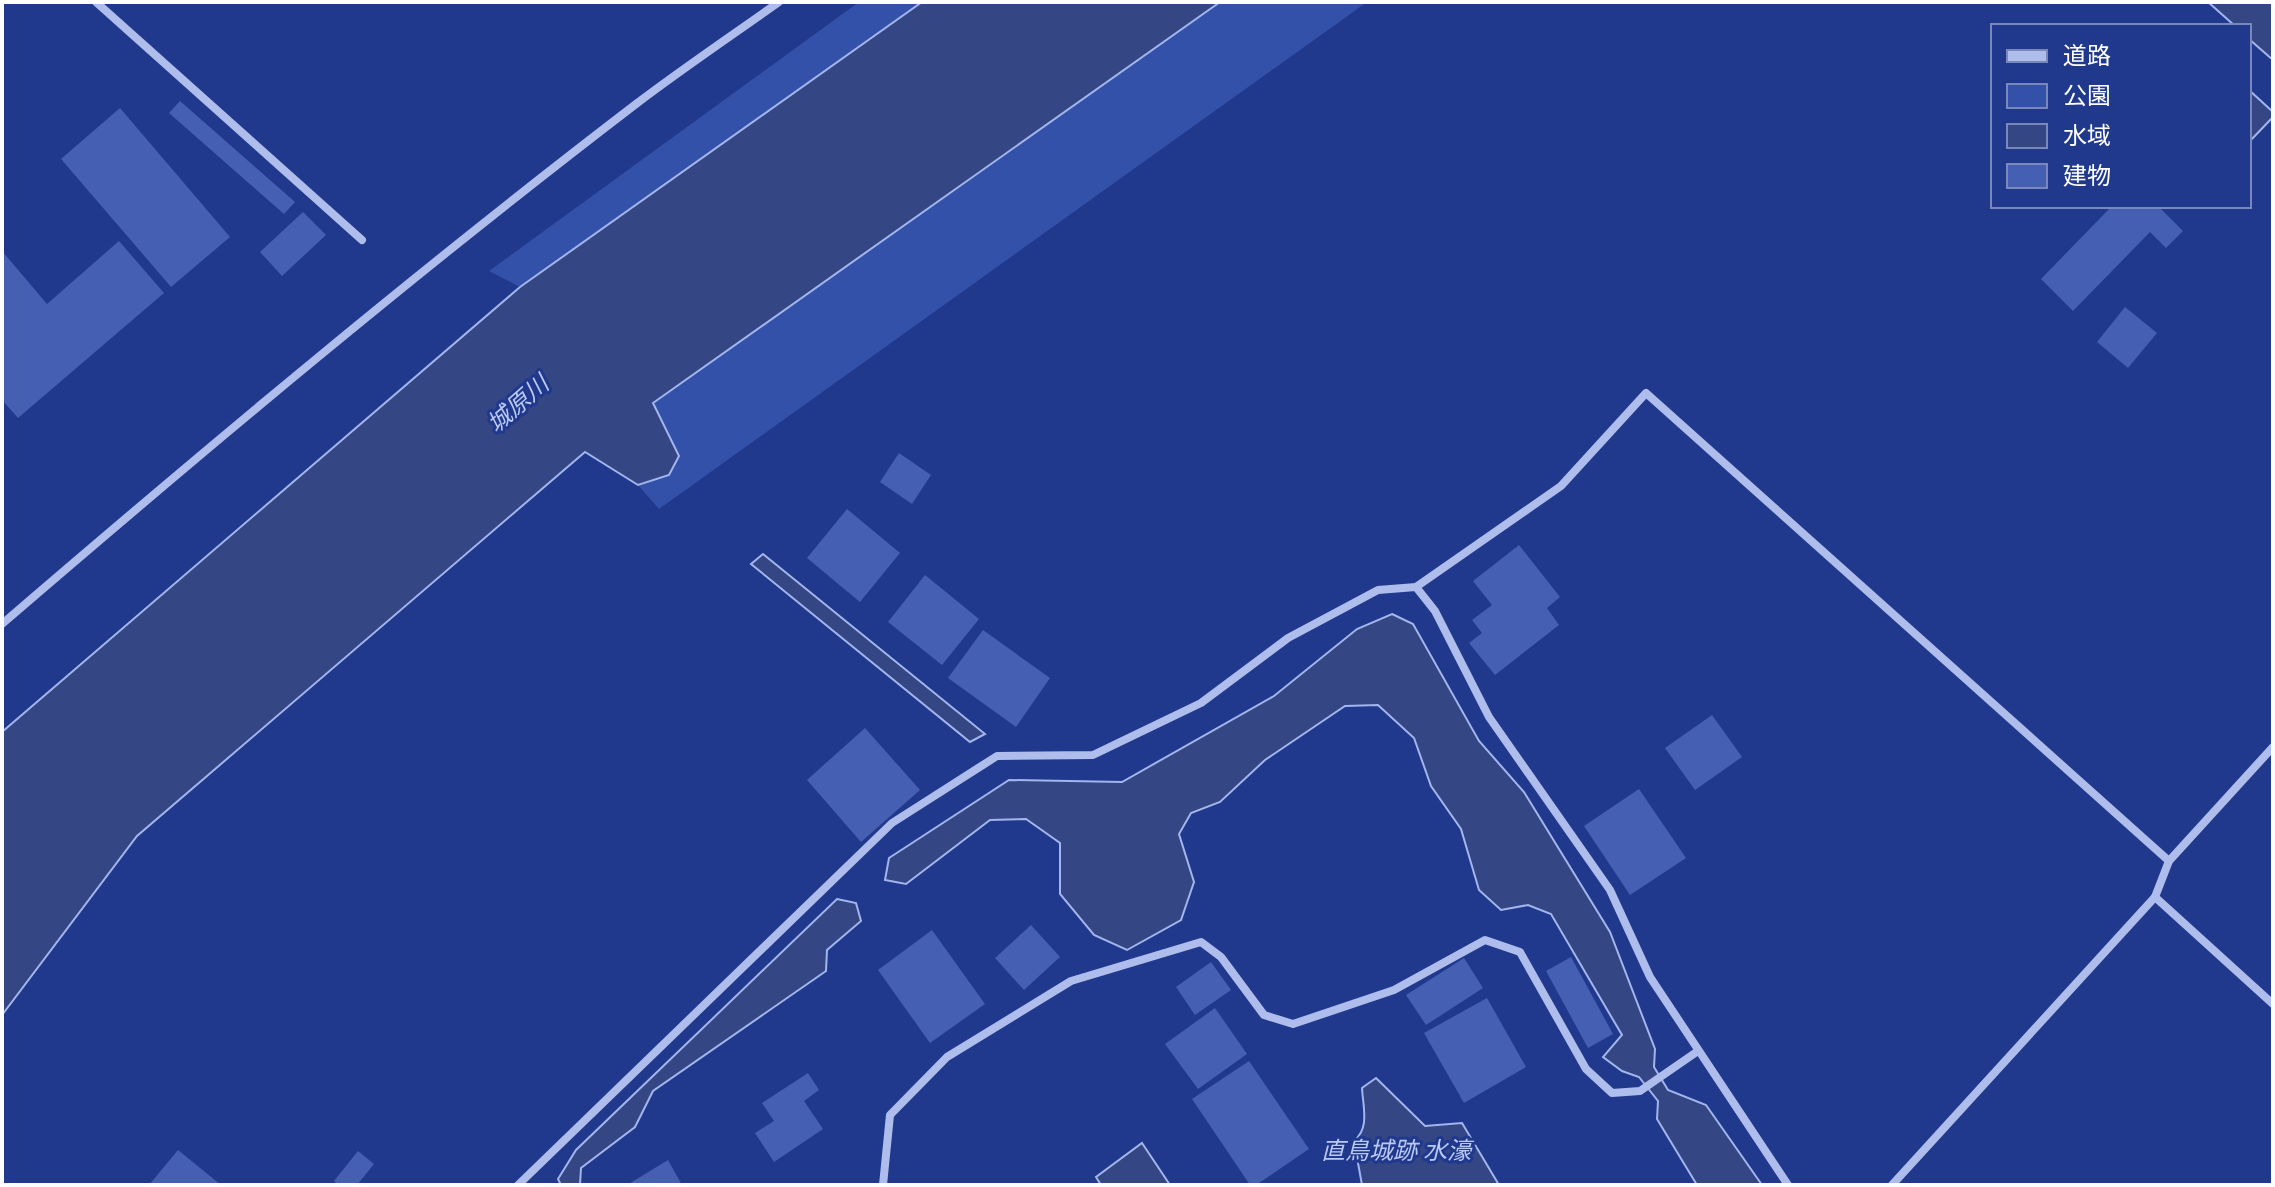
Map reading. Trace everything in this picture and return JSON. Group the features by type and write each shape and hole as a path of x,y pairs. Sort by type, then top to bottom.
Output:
{"street":[{"path":"96,2 362,240"},
{"path":"2,624 444,254 638,102 779,2"},
{"path":"518,1185 892,823 997,756 1093,755 1201,703 1288,638 1378,590 1416,587 1561,486 1646,393 2169,861"},
{"path":"1416,587 1435,611 1489,717 1610,890 1650,977 1788,1185"},
{"path":"1892,1185 2155,897 2169,861 2273,747"},
{"path":"2155,897 2273,1004"},
{"path":"883,1185 890,1115 947,1057 1071,981 1201,942 1221,957 1264,1015 1293,1024 1394,990 1485,940 1520,952 1586,1069 1612,1093 1640,1091 1698,1051"}],"green space":[{"path":"859,2 922,2 520,287 489,271"},
{"path":"1220,2 1367,2 659,509 638,485 669,475 652,403"}],"water":[{"name":"城原川","path":"922,2 1220,2 653,403 679,456 669,475 638,485 585,452 137,836 2,1015 2,732 520,287"},
{"path":"2208,2 2273,2 2273,60 2251,41 2251,24 2233,24"},
{"path":"2251,92 2273,112 2273,117 2251,140"},
{"path":"763,554 985,734 970,742 751,564"},
{"path":"1392,614 1413,624 1479,741 1524,792 1610,932 1655,1049 1654,1067 1668,1090 1706,1105 1762,1185 1697,1185 1657,1119 1658,1101 1639,1077 1622,1071 1603,1057 1622,1035 1551,914 1528,905 1501,910 1479,890 1461,829 1431,786 1414,738 1378,705 1345,706 1265,760 1220,802 1191,813 1179,834 1194,882 1181,920 1127,950 1094,935 1060,894 1060,843 1026,819 990,820 906,884 885,880 889,858 1009,780 1122,782 1274,696 1357,629"},
{"path":"837,899 856,903 861,921 827,950 826,971 653,1091 635,1127 581,1168 580,1185 561,1185 558,1179 576,1150"},
{"name":"直鳥城跡 水濠","path":"1376,1078 1425,1126 1462,1123 1499,1185 1362,1185 1354,1141 1364,1124 1362,1088"},
{"path":"1142,1143 1170,1185 1101,1185 1096,1177"}],"building":[{"path":"180,101 295,202 284,214 169,113"},
{"path":"120,108 230,237 171,287 61,159"},
{"path":"2110,208 2160,208 2183,231 2166,248 2150,232 2073,311 2041,279"},
{"path":"303,212 326,235 282,276 260,252"},
{"path":"119,241 164,293 18,418 2,400 2,251 47,304"},
{"path":"2125,307 2157,333 2128,368 2097,342"},
{"path":"899,453 931,475 912,504 880,482"},
{"path":"847,509 900,553 860,602 807,558"},
{"path":"1519,545 1560,597 1547,608 1559,625 1495,675 1469,643 1482,633 1472,620 1492,605 1473,581"},
{"path":"925,575 979,619 942,665 888,622"},
{"path":"983,630 1050,678 1016,727 948,678"},
{"path":"1712,715 1742,757 1695,790 1665,748"},
{"path":"865,728 920,790 861,842 807,780"},
{"path":"1639,789 1686,858 1630,895 1584,826"},
{"path":"1031,925 1060,957 1024,990 995,958"},
{"path":"932,930 985,1004 930,1043 878,970"},
{"path":"1571,957 1613,1034 1588,1048 1546,971"},
{"path":"1464,958 1483,988 1426,1025 1406,995"},
{"path":"1211,962 1231,990 1195,1015 1176,987"},
{"path":"1487,998 1526,1067 1464,1103 1424,1033"},
{"path":"1215,1008 1247,1054 1198,1089 1165,1044"},
{"path":"1249,1061 1309,1149 1256,1185 1250,1185 1192,1099"},
{"path":"808,1073 819,1090 804,1101 823,1129 774,1162 755,1133 774,1121 762,1103"},
{"path":"178,1150 221,1185 149,1185"},
{"path":"358,1151 374,1164 357,1185 338,1185 334,1181"},
{"path":"668,1160 682,1185 627,1185"}]}
